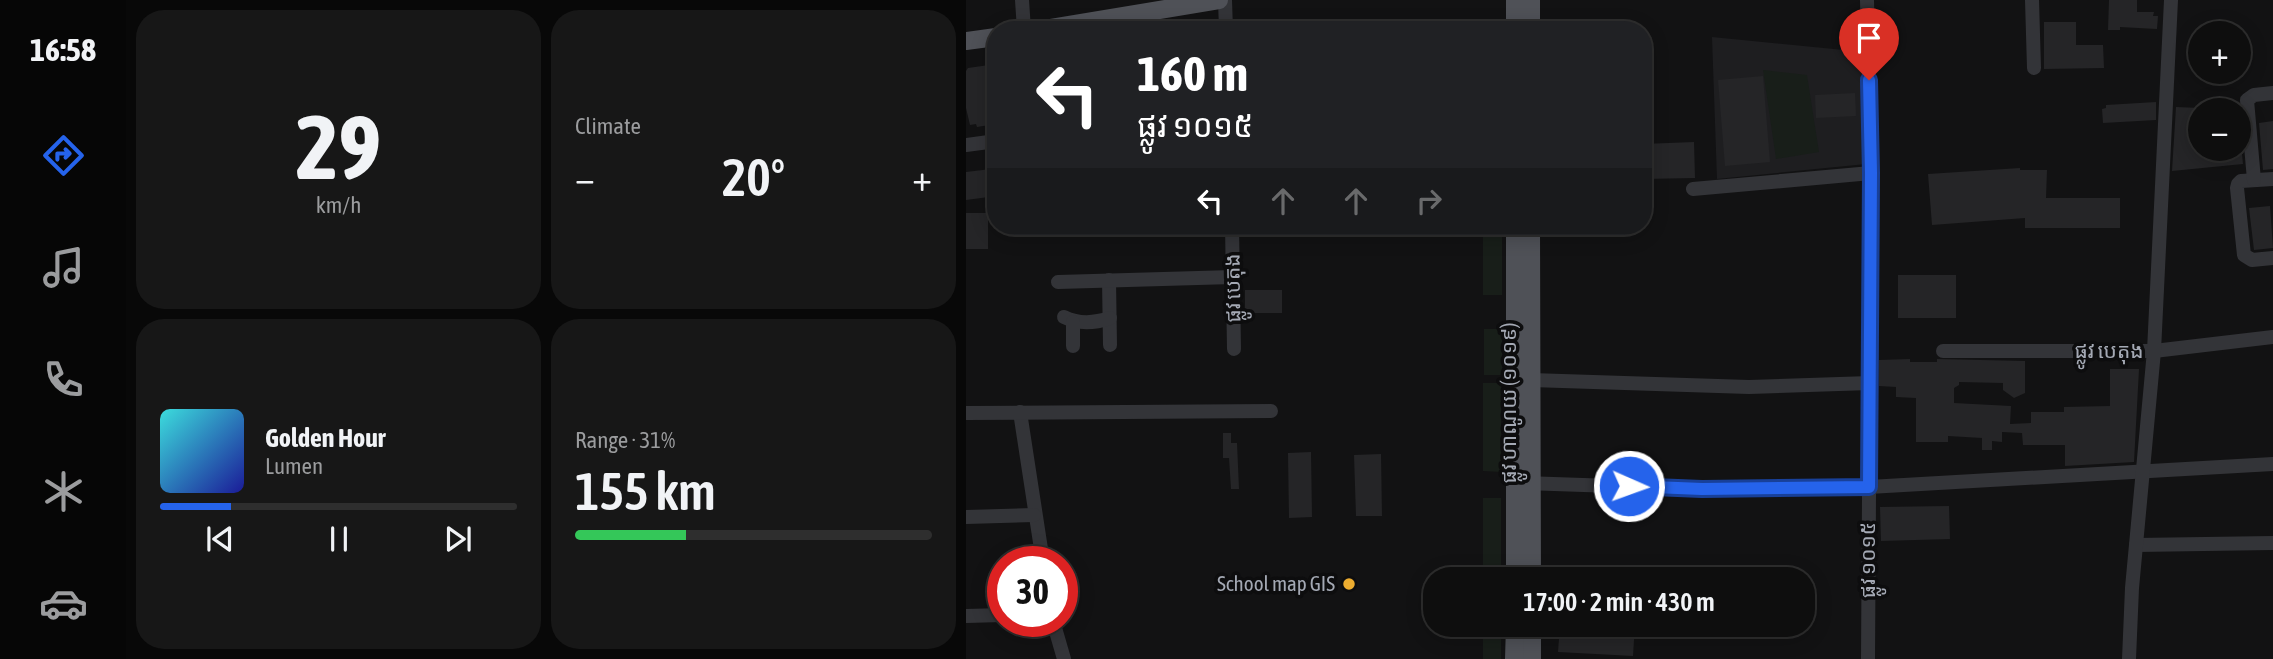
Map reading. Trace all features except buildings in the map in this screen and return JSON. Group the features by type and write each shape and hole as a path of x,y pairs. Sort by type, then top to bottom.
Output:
{"main road":[{"path":"1081,21 1149,6 1219,0"},
{"path":"1515,0 1515,21"},
{"path":"1531,0 1531,21"},
{"path":"966,41 987,38"},
{"name":"ផ្លូវ ហាណូយ (១០១៩)","path":"1515,235 1523,483 1531,567"},
{"name":"ផ្លូវ ហាណូយ (១០១៩)","path":"1516,567 1531,380 1531,235"},
{"path":"1514,659 1515,637"},
{"path":"1532,637 1532,659"}],"street":[{"path":"1022,0 1023,21"},
{"path":"1225,0 1226,21"},
{"name":"ផ្លូវ ១០១៥","path":"1867,0 1871,173 1868,659"},
{"path":"2032,0 2035,68"},
{"path":"2129,659 2136,545 2154,351 2171,0"},
{"path":"2254,180 2247,100 2254,95 2273,93"},
{"path":"966,145 987,142"},
{"path":"1693,189 1871,173"},
{"path":"2273,178 2241,181 2238,184 2244,255 2252,260 2273,258"},
{"name":"ផ្លូវ បេតុង","path":"1232,235 1234,349"},
{"path":"1058,282 1233,277"},
{"path":"1109,280 1110,345"},
{"path":"1073,346 1069,319 1102,321 1110,318"},
{"name":"ផ្លូវ បេតុង","path":"1943,351 2154,351 2273,337"},
{"path":"1531,380 1749,387 1870,383"},
{"path":"966,413 1271,411"},
{"path":"1020,412 1040,546"},
{"path":"1523,483 1702,489 1869,487 2273,464"},
{"path":"966,517 1034,515"},
{"path":"2136,545 2273,543"},
{"path":"966,616 987,615"},
{"path":"1058,637 1064,659"}],"shaded area":[{"path":"1712,37 1864,52 1866,164 1717,179"},
{"path":"1763,70 1807,75 1819,152 1776,159"},
{"path":"1483,235 1502,235 1502,295 1483,295"},
{"path":"1484,329 1502,329 1502,375 1484,375"},
{"path":"1483,383 1501,383 1501,472 1483,471"},
{"path":"1483,498 1501,498 1501,567 1483,567"},
{"path":"1483,637 1501,637 1501,659 1483,659"}],"place":[{"name":"School map GIS","path":"1349,584"}],"route":[{"path":"1629,486 1702,489 1869,487 1869,80"}]}
